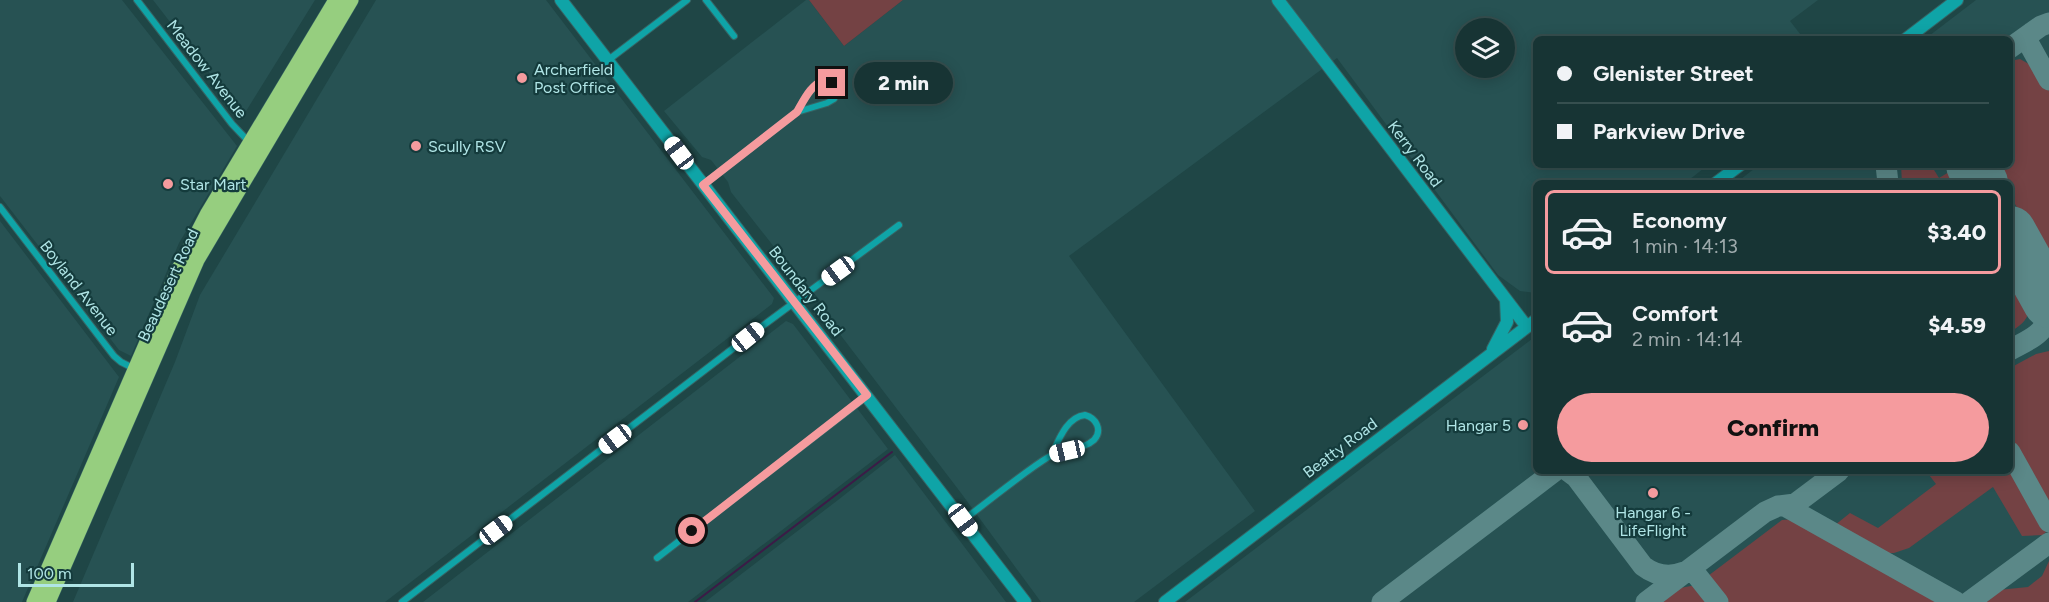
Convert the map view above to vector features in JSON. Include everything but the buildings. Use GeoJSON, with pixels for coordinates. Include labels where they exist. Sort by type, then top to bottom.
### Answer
{"type":"FeatureCollection","features":[{"type":"Feature","properties":{"kind":"highway","name":"Beaudesert Road"},"geometry":{"type":"LineString","coordinates":[[34,602],[141,371],[255,147],[336,0]]}},
{"type":"Feature","properties":{"kind":"highway","name":"Beaudesert Road"},"geometry":{"type":"LineString","coordinates":[[255,147],[351,0]]}},
{"type":"Feature","properties":{"kind":"highway","name":"Beaudesert Road"},"geometry":{"type":"LineString","coordinates":[[48,602],[141,371]]}},
{"type":"Feature","properties":{"kind":"main road","name":"Boundary Road"},"geometry":{"type":"LineString","coordinates":[[561,0],[1025,602]]}},
{"type":"Feature","properties":{"kind":"main road","name":"Kerry Road"},"geometry":{"type":"LineString","coordinates":[[1278,0],[1506,300],[1532,323]]}},
{"type":"Feature","properties":{"kind":"main road"},"geometry":{"type":"LineString","coordinates":[[1910,36],[1958,0]]}},
{"type":"Feature","properties":{"kind":"main road"},"geometry":{"type":"LineString","coordinates":[[1720,180],[1736,168]]}},
{"type":"Feature","properties":{"kind":"main road"},"geometry":{"type":"LineString","coordinates":[[1472,369],[1499,340],[1507,322],[1506,300]]}},
{"type":"Feature","properties":{"kind":"main road","name":"Beatty Road"},"geometry":{"type":"LineString","coordinates":[[1165,602],[1532,323]]}},
{"type":"Feature","properties":{"kind":"street","name":"Meadow Avenue"},"geometry":{"type":"LineString","coordinates":[[137,0],[232,124],[255,147]]}},
{"type":"Feature","properties":{"kind":"street"},"geometry":{"type":"LineString","coordinates":[[607,60],[687,0]]}},
{"type":"Feature","properties":{"kind":"street"},"geometry":{"type":"LineString","coordinates":[[706,0],[734,36]]}},
{"type":"Feature","properties":{"kind":"street"},"geometry":{"type":"LineString","coordinates":[[703,185],[797,112],[831,101],[837,92],[834,85],[825,80],[819,82],[797,112]]}},
{"type":"Feature","properties":{"kind":"street","name":"Boyland Avenue"},"geometry":{"type":"LineString","coordinates":[[0,207],[114,356],[121,362],[141,371]]}},
{"type":"Feature","properties":{"kind":"street"},"geometry":{"type":"LineString","coordinates":[[402,602],[899,225]]}},
{"type":"Feature","properties":{"kind":"street"},"geometry":{"type":"LineString","coordinates":[[657,558],[867,395]]}},
{"type":"Feature","properties":{"kind":"street"},"geometry":{"type":"LineString","coordinates":[[963,520],[1052,454],[1082,447],[1093,441],[1098,432],[1095,420],[1085,415],[1074,418],[1059,438],[1052,454]]}},
{"type":"Feature","properties":{"kind":"shaded area"},"geometry":{"type":"Polygon","coordinates":[[[0,0],[122,0],[237,146],[179,243],[131,356],[119,350],[0,196],[0,0]]]}},
{"type":"Feature","properties":{"kind":"shaded area"},"geometry":{"type":"Polygon","coordinates":[[[153,0],[315,0],[243,116],[153,0]]]}},
{"type":"Feature","properties":{"kind":"shaded area"},"geometry":{"type":"Polygon","coordinates":[[[376,0],[546,0],[774,298],[772,304],[385,602],[73,602],[175,362],[200,295],[376,0]]]}},
{"type":"Feature","properties":{"kind":"shaded area"},"geometry":{"type":"Polygon","coordinates":[[[806,0],[809,0],[844,46],[903,0],[1818,0],[1790,21],[1802,36],[1533,36],[1533,168],[1704,168],[1689,180],[1533,180],[1533,293],[1520,291],[1498,275],[1337,58],[1069,256],[1255,511],[1134,602],[1041,602],[823,312],[822,303],[802,278],[796,275],[731,192],[728,182],[711,160],[702,157],[664,111],[806,0]]]}},
{"type":"Feature","properties":{"kind":"shaded area"},"geometry":{"type":"Polygon","coordinates":[[[809,0],[903,0],[844,46],[809,0]]]}},
{"type":"Feature","properties":{"kind":"shaded area"},"geometry":{"type":"Polygon","coordinates":[[[1976,0],[2049,0],[2049,602],[1185,602],[1533,338],[1533,474],[2013,474],[2013,180],[1740,180],[1755,168],[2013,168],[2013,36],[1929,36],[1976,0]]]}},
{"type":"Feature","properties":{"kind":"shaded area"},"geometry":{"type":"Polygon","coordinates":[[[2020,59],[2034,67],[2049,91],[2049,265],[2013,200],[2013,180],[2001,180],[1995,168],[2013,168],[2013,60],[2020,59]]]}},
{"type":"Feature","properties":{"kind":"shaded area"},"geometry":{"type":"Polygon","coordinates":[[[1901,168],[1933,168],[1939,178],[1954,169],[1960,180],[1902,180],[1901,168]]]}},
{"type":"Feature","properties":{"kind":"shaded area"},"geometry":{"type":"Polygon","coordinates":[[[0,221],[119,377],[22,602],[0,602],[0,221]]]}},
{"type":"Feature","properties":{"kind":"shaded area"},"geometry":{"type":"Polygon","coordinates":[[[2013,275],[2026,296],[2029,311],[2020,325],[2013,330],[2013,275]]]}},
{"type":"Feature","properties":{"kind":"shaded area"},"geometry":{"type":"Polygon","coordinates":[[[786,321],[793,324],[888,449],[688,602],[423,602],[786,321]]]}},
{"type":"Feature","properties":{"kind":"shaded area"},"geometry":{"type":"Polygon","coordinates":[[[2049,351],[2049,507],[2013,443],[2013,366],[2036,354],[2049,351]]]}},
{"type":"Feature","properties":{"kind":"shaded area"},"geometry":{"type":"Polygon","coordinates":[[[895,455],[1006,602],[705,602],[838,500],[895,455]]]}},
{"type":"Feature","properties":{"kind":"shaded area"},"geometry":{"type":"Polygon","coordinates":[[[2013,471],[2047,531],[2043,535],[2022,536],[1993,487],[1909,548],[1894,553],[1884,553],[1835,525],[1850,513],[1878,528],[1936,484],[1928,474],[2013,474],[2013,471]]]}},
{"type":"Feature","properties":{"kind":"shaded area"},"geometry":{"type":"Polygon","coordinates":[[[1794,519],[1940,602],[1658,602],[1675,589],[1696,585],[1782,520],[1794,519]]]}},
{"type":"Feature","properties":{"kind":"shaded area"},"geometry":{"type":"Polygon","coordinates":[[[2049,561],[2049,602],[1982,602],[1998,590],[2028,587],[2042,576],[2049,561]]]}},
{"type":"Feature","properties":{"kind":"waterway"},"geometry":{"type":"LineString","coordinates":[[695,602],[892,452]]}},
{"type":"Feature","properties":{"kind":"taxiway"},"geometry":{"type":"LineString","coordinates":[[2013,46],[2049,23]]}},
{"type":"Feature","properties":{"kind":"taxiway"},"geometry":{"type":"LineString","coordinates":[[2031,33],[2028,37],[2029,44],[2049,80]]}},
{"type":"Feature","properties":{"kind":"taxiway"},"geometry":{"type":"LineString","coordinates":[[1886,168],[1888,180]]}},
{"type":"Feature","properties":{"kind":"taxiway"},"geometry":{"type":"LineString","coordinates":[[2013,237],[2049,308]]}},
{"type":"Feature","properties":{"kind":"taxiway"},"geometry":{"type":"LineString","coordinates":[[2013,348],[2039,333],[2047,323],[2049,316]]}},
{"type":"Feature","properties":{"kind":"taxiway"},"geometry":{"type":"LineString","coordinates":[[2013,457],[2049,522]]}},
{"type":"Feature","properties":{"kind":"taxiway"},"geometry":{"type":"LineString","coordinates":[[1382,602],[1551,474]]}},
{"type":"Feature","properties":{"kind":"taxiway"},"geometry":{"type":"LineString","coordinates":[[1572,474],[1643,566],[1663,575],[1684,572]]}},
{"type":"Feature","properties":{"kind":"taxiway"},"geometry":{"type":"LineString","coordinates":[[1646,602],[1765,512],[1778,506],[1795,504],[1835,474]]}},
{"type":"Feature","properties":{"kind":"taxiway"},"geometry":{"type":"LineString","coordinates":[[1785,506],[1956,602]]}},
{"type":"Feature","properties":{"kind":"taxiway"},"geometry":{"type":"LineString","coordinates":[[1969,602],[2049,543]]}},
{"type":"Feature","properties":{"kind":"taxiway"},"geometry":{"type":"LineString","coordinates":[[1691,568],[1718,602]]}},
{"type":"Feature","properties":{"kind":"runway"},"geometry":{"type":"LineString","coordinates":[[1974,168],[1980,180]]}},
{"type":"Feature","properties":{"kind":"runway"},"geometry":{"type":"LineString","coordinates":[[2013,237],[2049,302]]}},
{"type":"Feature","properties":{"kind":"place","name":"Archerfield Post Office"},"geometry":{"type":"Point","coordinates":[522,78]}},
{"type":"Feature","properties":{"kind":"place","name":"Scully RSV"},"geometry":{"type":"Point","coordinates":[416,146]}},
{"type":"Feature","properties":{"kind":"place","name":"Star Mart"},"geometry":{"type":"Point","coordinates":[168,184]}},
{"type":"Feature","properties":{"kind":"place","name":"Hangar 5"},"geometry":{"type":"Point","coordinates":[1523,425]}},
{"type":"Feature","properties":{"kind":"place","name":"Hangar 6 - LifeFlight"},"geometry":{"type":"Point","coordinates":[1653,493]}},
{"type":"Feature","properties":{"kind":"route"},"geometry":{"type":"LineString","coordinates":[[692,531],[867,395],[703,185],[797,112],[819,82],[825,80],[832,83]]}}]}
